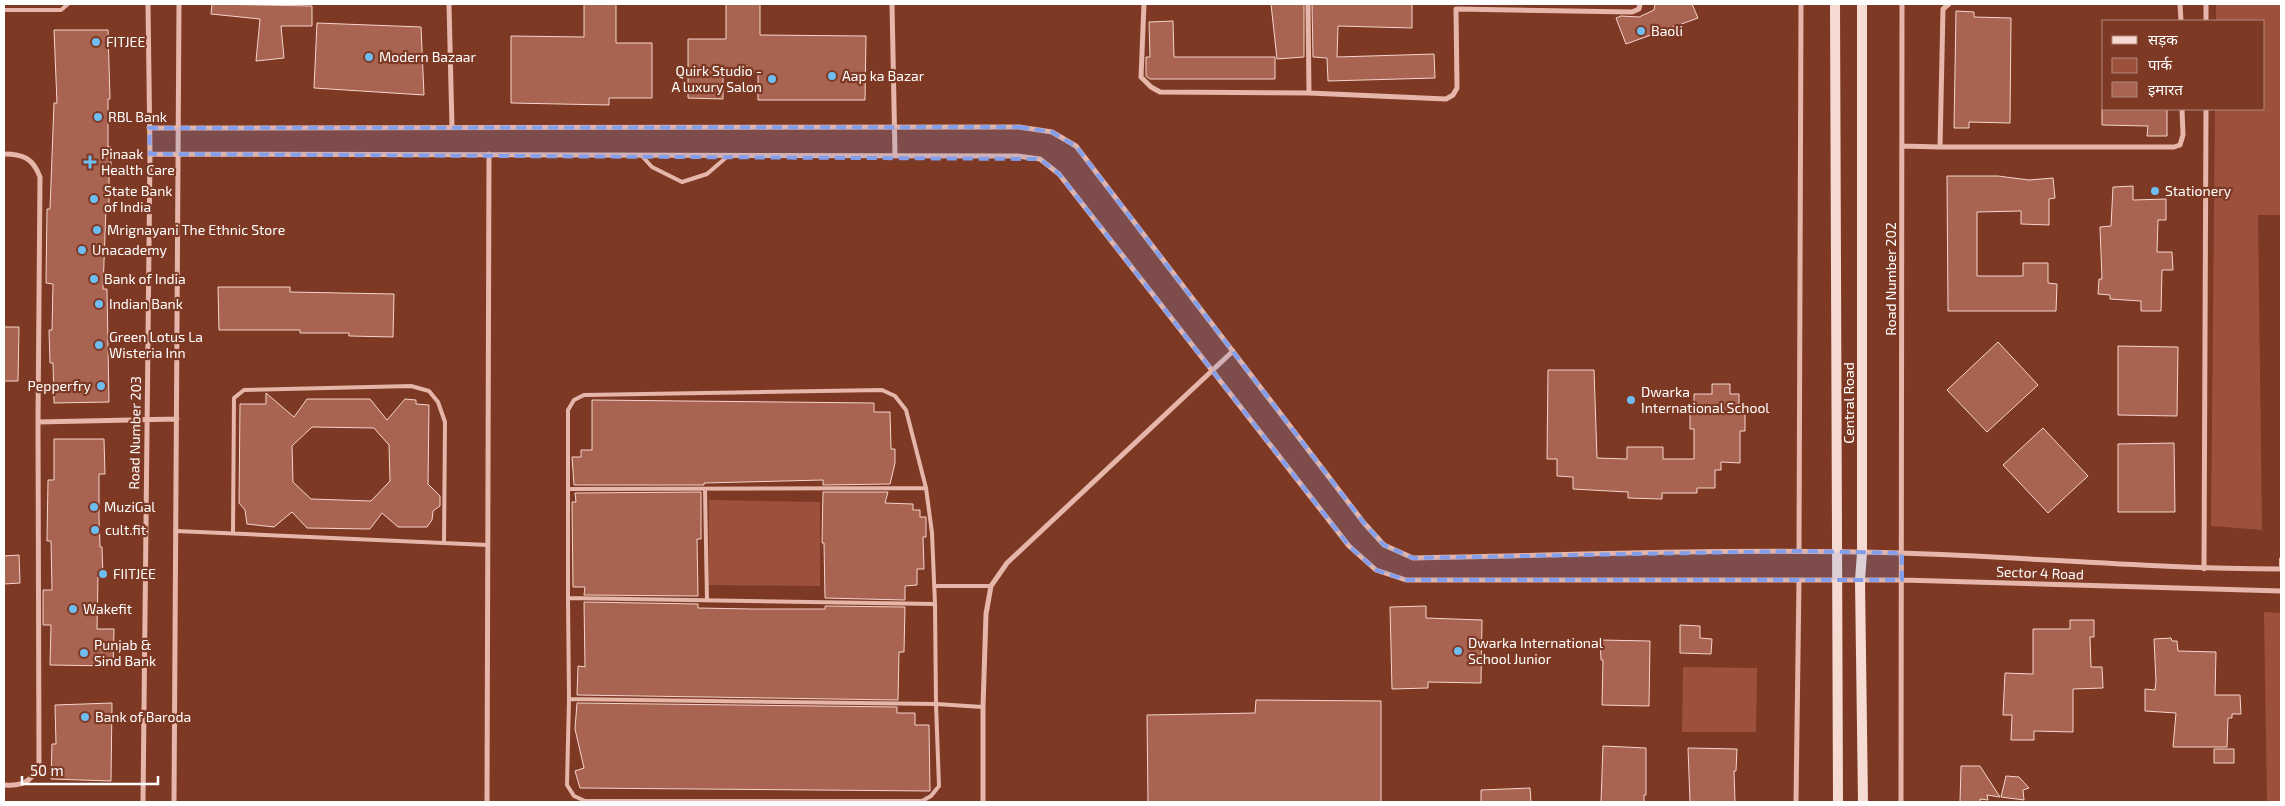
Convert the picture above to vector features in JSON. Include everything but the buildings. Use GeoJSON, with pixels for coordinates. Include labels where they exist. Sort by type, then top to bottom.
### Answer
{"type":"FeatureCollection","features":[{"type":"Feature","properties":{"kind":"main road","name":"Central Road"},"geometry":{"type":"LineString","coordinates":[[1835,4],[1838,802]]}},
{"type":"Feature","properties":{"kind":"main road","name":"Central Road"},"geometry":{"type":"LineString","coordinates":[[1862,4],[1862,552],[1860,580],[1863,802]]}},
{"type":"Feature","properties":{"kind":"street","name":"Road Number 203"},"geometry":{"type":"LineString","coordinates":[[143,802],[150,154],[148,4]]}},
{"type":"Feature","properties":{"kind":"street"},"geometry":{"type":"LineString","coordinates":[[174,802],[180,128],[179,4]]}},
{"type":"Feature","properties":{"kind":"street"},"geometry":{"type":"LineString","coordinates":[[449,4],[452,128]]}},
{"type":"Feature","properties":{"kind":"street"},"geometry":{"type":"LineString","coordinates":[[892,4],[895,155]]}},
{"type":"Feature","properties":{"kind":"street"},"geometry":{"type":"LineString","coordinates":[[1144,4],[1141,77],[1151,87],[1160,92],[1309,93],[1446,99],[1453,95],[1457,88],[1456,6],[1632,12],[1639,9],[1640,4]]}},
{"type":"Feature","properties":{"kind":"street"},"geometry":{"type":"LineString","coordinates":[[1308,4],[1309,93]]}},
{"type":"Feature","properties":{"kind":"street"},"geometry":{"type":"LineString","coordinates":[[1800,551],[1801,4]]}},
{"type":"Feature","properties":{"kind":"street","name":"Road Number 202"},"geometry":{"type":"LineString","coordinates":[[1901,802],[1902,4]]}},
{"type":"Feature","properties":{"kind":"street"},"geometry":{"type":"LineString","coordinates":[[1940,147],[1943,8],[1949,4]]}},
{"type":"Feature","properties":{"kind":"street"},"geometry":{"type":"LineString","coordinates":[[2180,4],[2181,20]]}},
{"type":"Feature","properties":{"kind":"street"},"geometry":{"type":"LineString","coordinates":[[2206,4],[2206,20]]}},
{"type":"Feature","properties":{"kind":"street"},"geometry":{"type":"LineString","coordinates":[[1902,146],[2174,147],[2180,145],[2183,136],[2182,110]]}},
{"type":"Feature","properties":{"kind":"street"},"geometry":{"type":"LineString","coordinates":[[2204,569],[2206,110]]}},
{"type":"Feature","properties":{"kind":"street","name":"Sector 4 Road"},"geometry":{"type":"LineString","coordinates":[[149,128],[1019,127],[1052,132],[1076,146],[1364,522],[1384,545],[1413,558],[1800,551],[1902,553],[2204,569],[2281,569]]}},
{"type":"Feature","properties":{"kind":"street"},"geometry":{"type":"LineString","coordinates":[[4,154],[25,156],[35,164],[40,177],[38,422],[40,766],[32,780],[20,786],[4,785]]}},
{"type":"Feature","properties":{"kind":"street","name":"Sector 4 Road"},"geometry":{"type":"LineString","coordinates":[[150,154],[895,155],[1017,156],[1040,159],[1059,174],[1350,546],[1376,570],[1406,580],[1902,580],[2281,591]]}},
{"type":"Feature","properties":{"kind":"street"},"geometry":{"type":"LineString","coordinates":[[487,802],[489,154]]}},
{"type":"Feature","properties":{"kind":"street"},"geometry":{"type":"LineString","coordinates":[[983,802],[983,707],[986,614],[991,586],[1007,563],[1233,351]]}},
{"type":"Feature","properties":{"kind":"street"},"geometry":{"type":"LineString","coordinates":[[38,422],[177,418]]}},
{"type":"Feature","properties":{"kind":"street"},"geometry":{"type":"LineString","coordinates":[[1796,802],[1799,581]]}},
{"type":"Feature","properties":{"kind":"lane"},"geometry":{"type":"LineString","coordinates":[[4,10],[60,10],[68,4]]}},
{"type":"Feature","properties":{"kind":"lane"},"geometry":{"type":"LineString","coordinates":[[640,155],[652,167],[682,182],[707,174],[729,155]]}},
{"type":"Feature","properties":{"kind":"lane"},"geometry":{"type":"LineString","coordinates":[[233,533],[234,398],[238,394],[244,390],[410,386],[429,391],[438,402],[445,422],[444,543]]}},
{"type":"Feature","properties":{"kind":"lane"},"geometry":{"type":"LineString","coordinates":[[882,390],[895,396],[906,410],[926,488],[932,533],[939,786],[931,796],[922,801],[585,801],[574,796],[567,785],[569,699],[568,410],[574,400],[584,395],[882,390]]}},
{"type":"Feature","properties":{"kind":"lane"},"geometry":{"type":"LineString","coordinates":[[569,489],[926,488]]}},
{"type":"Feature","properties":{"kind":"lane"},"geometry":{"type":"LineString","coordinates":[[705,489],[706,600]]}},
{"type":"Feature","properties":{"kind":"lane"},"geometry":{"type":"LineString","coordinates":[[176,531],[488,545]]}},
{"type":"Feature","properties":{"kind":"lane"},"geometry":{"type":"LineString","coordinates":[[2281,559],[2281,569]]}},
{"type":"Feature","properties":{"kind":"lane"},"geometry":{"type":"LineString","coordinates":[[934,586],[991,586]]}},
{"type":"Feature","properties":{"kind":"lane"},"geometry":{"type":"LineString","coordinates":[[568,598],[935,604]]}},
{"type":"Feature","properties":{"kind":"lane"},"geometry":{"type":"LineString","coordinates":[[569,699],[936,704],[983,707]]}},
{"type":"Feature","properties":{"kind":"highlighted area"},"geometry":{"type":"Polygon","coordinates":[[[1019,127],[1052,132],[1076,146],[1364,523],[1384,545],[1413,558],[1799,551],[1902,553],[1902,580],[1406,580],[1376,570],[1349,546],[1059,174],[1040,159],[150,154],[149,128],[1019,127]]]}},
{"type":"Feature","properties":{"kind":"green space"},"geometry":{"type":"Polygon","coordinates":[[[2216,4],[2281,4],[2281,215],[2258,215],[2262,530],[2211,526],[2215,110],[2265,110],[2265,20],[2216,20],[2216,4]]]}},
{"type":"Feature","properties":{"kind":"green space"},"geometry":{"type":"Polygon","coordinates":[[[709,500],[820,502],[820,586],[709,585],[709,500]]]}},
{"type":"Feature","properties":{"kind":"green space"},"geometry":{"type":"Polygon","coordinates":[[[2264,612],[2281,613],[2281,802],[2267,802],[2264,612]]]}},
{"type":"Feature","properties":{"kind":"green space"},"geometry":{"type":"Polygon","coordinates":[[[1683,667],[1757,668],[1756,732],[1682,732],[1683,667]]]}},
{"type":"Feature","properties":{"kind":"place","name":"Baoli"},"geometry":{"type":"Point","coordinates":[1641,31]}},
{"type":"Feature","properties":{"kind":"place","name":"FITJEE"},"geometry":{"type":"Point","coordinates":[96,42]}},
{"type":"Feature","properties":{"kind":"place","name":"Modern Bazaar"},"geometry":{"type":"Point","coordinates":[369,57]}},
{"type":"Feature","properties":{"kind":"place","name":"Aap ka Bazar"},"geometry":{"type":"Point","coordinates":[832,76]}},
{"type":"Feature","properties":{"kind":"place","name":"Quirk Studio - A luxury Salon"},"geometry":{"type":"Point","coordinates":[772,79]}},
{"type":"Feature","properties":{"kind":"place","name":"RBL Bank"},"geometry":{"type":"Point","coordinates":[98,117]}},
{"type":"Feature","properties":{"kind":"place","name":"Pinaak Health Care"},"geometry":{"type":"Point","coordinates":[90,162]}},
{"type":"Feature","properties":{"kind":"place","name":"Stationery"},"geometry":{"type":"Point","coordinates":[2155,191]}},
{"type":"Feature","properties":{"kind":"place","name":"State Bank of India"},"geometry":{"type":"Point","coordinates":[94,199]}},
{"type":"Feature","properties":{"kind":"place","name":"Mrignayani The Ethnic Store"},"geometry":{"type":"Point","coordinates":[97,230]}},
{"type":"Feature","properties":{"kind":"place","name":"Unacademy"},"geometry":{"type":"Point","coordinates":[82,250]}},
{"type":"Feature","properties":{"kind":"place","name":"Bank of India"},"geometry":{"type":"Point","coordinates":[94,279]}},
{"type":"Feature","properties":{"kind":"place","name":"Indian Bank"},"geometry":{"type":"Point","coordinates":[99,304]}},
{"type":"Feature","properties":{"kind":"place","name":"Green Lotus La Wisteria Inn"},"geometry":{"type":"Point","coordinates":[99,345]}},
{"type":"Feature","properties":{"kind":"place","name":"Pepperfry"},"geometry":{"type":"Point","coordinates":[101,386]}},
{"type":"Feature","properties":{"kind":"place","name":"Dwarka International School"},"geometry":{"type":"Point","coordinates":[1631,400]}},
{"type":"Feature","properties":{"kind":"place","name":"MuziGal"},"geometry":{"type":"Point","coordinates":[94,507]}},
{"type":"Feature","properties":{"kind":"place","name":"cult.fit"},"geometry":{"type":"Point","coordinates":[95,530]}},
{"type":"Feature","properties":{"kind":"place","name":"FIITJEE"},"geometry":{"type":"Point","coordinates":[103,574]}},
{"type":"Feature","properties":{"kind":"place","name":"Wakefit"},"geometry":{"type":"Point","coordinates":[73,609]}},
{"type":"Feature","properties":{"kind":"place","name":"Dwarka International School Junior"},"geometry":{"type":"Point","coordinates":[1458,651]}},
{"type":"Feature","properties":{"kind":"place","name":"Punjab & Sind Bank"},"geometry":{"type":"Point","coordinates":[84,653]}},
{"type":"Feature","properties":{"kind":"place","name":"Bank of Baroda"},"geometry":{"type":"Point","coordinates":[85,717]}}]}
